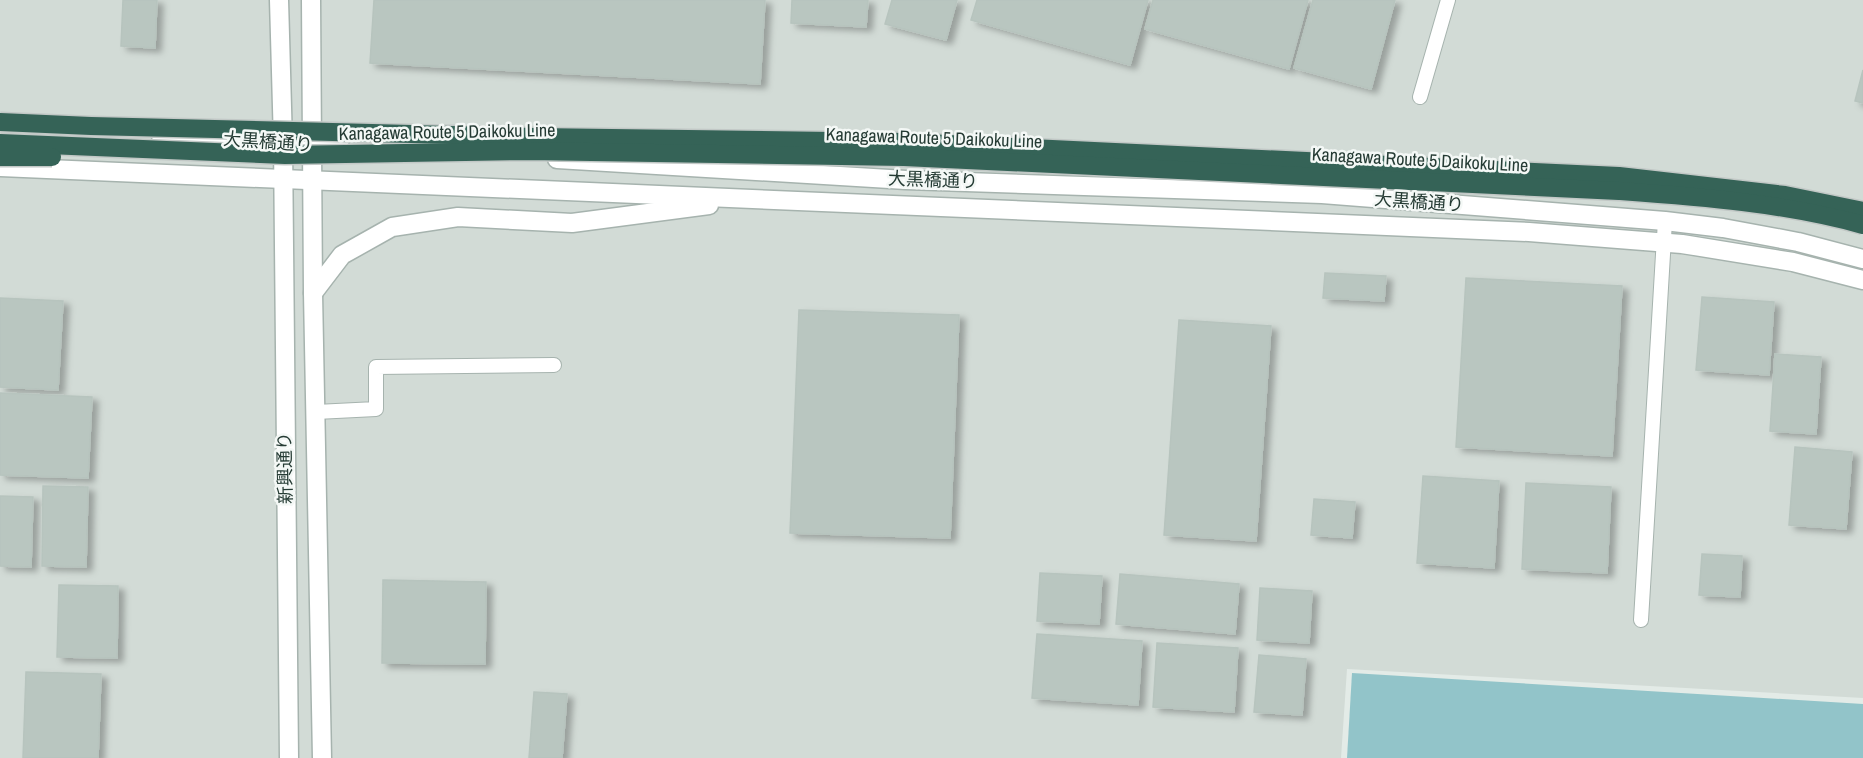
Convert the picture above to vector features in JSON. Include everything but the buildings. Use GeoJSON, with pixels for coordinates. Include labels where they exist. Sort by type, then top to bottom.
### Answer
{"type":"FeatureCollection","features":[{"type":"Feature","properties":{"kind":"highway","name":"Kanagawa Route 5 Daikoku Line"},"geometry":{"type":"LineString","coordinates":[[0,124],[535,137],[905,142],[1584,175],[1764,192],[1863,211]]}},
{"type":"Feature","properties":{"kind":"highway","name":"Kanagawa Route 5 Daikoku Line"},"geometry":{"type":"LineString","coordinates":[[0,143],[904,157],[1619,191],[1700,197],[1782,207],[1863,225]]}},
{"type":"Feature","properties":{"kind":"highway"},"geometry":{"type":"LineString","coordinates":[[0,157],[284,149]]}},
{"type":"Feature","properties":{"kind":"street","name":"新興通り"},"geometry":{"type":"LineString","coordinates":[[279,0],[284,149],[282,179],[289,758]]}},
{"type":"Feature","properties":{"kind":"street","name":"新興通り"},"geometry":{"type":"LineString","coordinates":[[311,0],[311,180],[322,758]]}},
{"type":"Feature","properties":{"kind":"street","name":"大黒橋通り"},"geometry":{"type":"LineString","coordinates":[[0,124],[284,149],[312,145],[906,180],[1322,194],[1665,220],[1723,228],[1863,259]]}},
{"type":"Feature","properties":{"kind":"street","name":"大黒橋通り"},"geometry":{"type":"LineString","coordinates":[[0,167],[1529,232],[1665,242],[1793,262],[1863,280]]}},
{"type":"Feature","properties":{"kind":"street"},"geometry":{"type":"LineString","coordinates":[[313,293],[342,255],[392,227],[458,217],[572,223],[759,199]]}},
{"type":"Feature","properties":{"kind":"lane"},"geometry":{"type":"LineString","coordinates":[[1420,98],[1448,0]]}},
{"type":"Feature","properties":{"kind":"lane"},"geometry":{"type":"LineString","coordinates":[[1641,620],[1665,220]]}},
{"type":"Feature","properties":{"kind":"lane"},"geometry":{"type":"LineString","coordinates":[[316,412],[376,410],[376,367],[554,365]]}},
{"type":"Feature","properties":{"kind":"shaded area"},"geometry":{"type":"Polygon","coordinates":[[[0,0],[1863,0],[1863,698],[1347,669],[1341,758],[0,758],[0,0]]]}},
{"type":"Feature","properties":{"kind":"water"},"geometry":{"type":"Polygon","coordinates":[[[1352,673],[1863,704],[1863,758],[1347,758],[1352,673]]]}}]}
